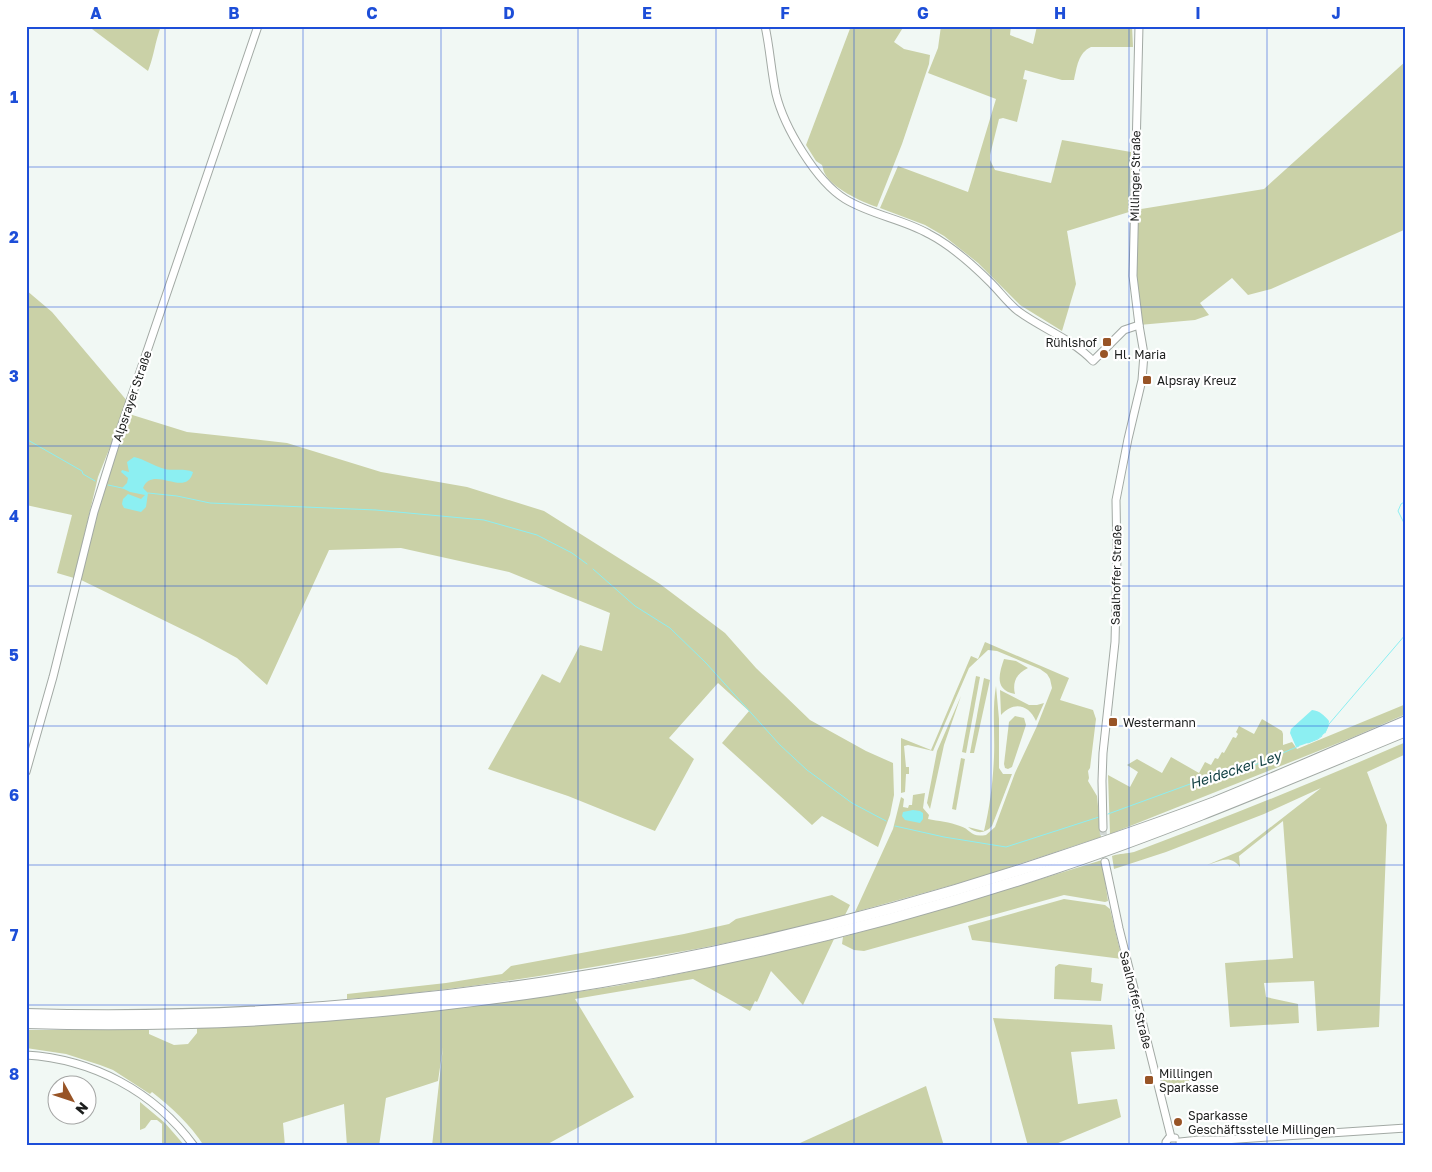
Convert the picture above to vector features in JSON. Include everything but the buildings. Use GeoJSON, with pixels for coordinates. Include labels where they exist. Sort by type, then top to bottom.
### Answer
{"type":"FeatureCollection","features":[{"type":"Feature","properties":{"kind":"highway"},"geometry":{"type":"LineString","coordinates":[[26,1014],[80,1016],[189,1014],[355,1004],[487,990],[627,968],[735,947],[895,908],[1052,860],[1213,802],[1406,721]]}},
{"type":"Feature","properties":{"kind":"highway"},"geometry":{"type":"LineString","coordinates":[[26,1024],[82,1025],[237,1022],[381,1011],[478,1001],[548,991],[633,977],[715,960],[893,918],[1054,869],[1213,811],[1406,731]]}},
{"type":"Feature","properties":{"kind":"street","name":"Alpsrayer Straße"},"geometry":{"type":"LineString","coordinates":[[26,772],[53,677],[94,512],[116,442],[258,26]]}},
{"type":"Feature","properties":{"kind":"street"},"geometry":{"type":"LineString","coordinates":[[765,26],[776,93],[783,115],[803,152],[829,186],[846,200],[910,225],[941,241],[972,265],[1016,309],[1075,344],[1093,360],[1124,330],[1139,325]]}},
{"type":"Feature","properties":{"kind":"street","name":"Millinger Straße"},"geometry":{"type":"LineString","coordinates":[[1139,26],[1133,276],[1139,325]]}},
{"type":"Feature","properties":{"kind":"street","name":"Saalhoffer Straße"},"geometry":{"type":"LineString","coordinates":[[1103,828],[1103,762],[1115,633],[1116,500],[1142,380],[1144,354],[1139,325]]}},
{"type":"Feature","properties":{"kind":"street","name":"Saalhoffer Straße"},"geometry":{"type":"LineString","coordinates":[[1105,862],[1121,937],[1171,1137]]}},
{"type":"Feature","properties":{"kind":"street"},"geometry":{"type":"LineString","coordinates":[[26,1055],[78,1063],[106,1073],[134,1090],[165,1114],[194,1146]]}},
{"type":"Feature","properties":{"kind":"street"},"geometry":{"type":"LineString","coordinates":[[1166,1146],[1167,1140],[1171,1137],[1177,1139],[1180,1144],[1199,1140],[1406,1128]]}},
{"type":"Feature","properties":{"kind":"green space"},"geometry":{"type":"Polygon","coordinates":[[[88,26],[161,26],[148,71],[88,26]]]}},
{"type":"Feature","properties":{"kind":"green space"},"geometry":{"type":"Polygon","coordinates":[[[851,26],[904,26],[894,42],[904,49],[930,55],[929,64],[902,144],[877,207],[855,198],[833,184],[824,172],[822,165],[816,161],[806,145],[851,26]]]}},
{"type":"Feature","properties":{"kind":"green space"},"geometry":{"type":"Polygon","coordinates":[[[941,26],[1011,26],[1010,35],[1033,44],[1037,26],[1132,26],[1133,47],[1091,47],[1083,53],[1077,65],[1074,80],[1062,80],[1025,70],[1023,79],[1027,80],[1017,122],[1003,118],[999,119],[990,155],[990,160],[995,170],[1051,183],[1062,140],[1131,152],[1129,212],[1067,231],[1076,284],[1062,331],[1020,305],[978,263],[944,236],[925,225],[880,208],[898,166],[968,192],[996,99],[928,73],[938,48],[941,26]]]}},
{"type":"Feature","properties":{"kind":"green space"},"geometry":{"type":"Polygon","coordinates":[[[1406,61],[1406,229],[1271,289],[1248,295],[1232,278],[1200,303],[1209,315],[1195,320],[1139,325],[1133,276],[1135,210],[1264,189],[1406,61]]]}},
{"type":"Feature","properties":{"kind":"green space"},"geometry":{"type":"Polygon","coordinates":[[[26,290],[52,312],[128,402],[98,477],[74,578],[57,573],[72,515],[26,505],[26,290]]]}},
{"type":"Feature","properties":{"kind":"green space"},"geometry":{"type":"Polygon","coordinates":[[[126,413],[187,432],[287,443],[381,472],[467,487],[544,511],[660,584],[725,633],[756,668],[810,720],[866,751],[893,763],[894,795],[890,815],[878,847],[822,816],[812,825],[722,743],[749,711],[718,683],[669,738],[694,759],[655,831],[568,796],[488,769],[542,674],[560,683],[580,645],[602,651],[610,613],[509,572],[401,548],[329,550],[267,685],[237,658],[77,578],[126,413]]]}},
{"type":"Feature","properties":{"kind":"green space"},"geometry":{"type":"Polygon","coordinates":[[[985,642],[1069,678],[1060,700],[1093,710],[1096,719],[1088,781],[1097,796],[1101,837],[974,879],[855,912],[893,829],[901,797],[904,799],[903,807],[908,808],[909,805],[912,805],[913,795],[925,793],[923,808],[929,815],[928,819],[964,827],[977,835],[986,835],[995,827],[1015,773],[1052,688],[1047,674],[1040,669],[997,651],[988,650],[969,668],[933,751],[908,745],[904,746],[906,767],[909,767],[909,774],[906,774],[905,792],[901,793],[901,738],[931,750],[971,656],[978,659],[985,642]]]}},
{"type":"Feature","properties":{"kind":"green space"},"geometry":{"type":"Polygon","coordinates":[[[1004,659],[1016,661],[1028,668],[1016,678],[1015,694],[1008,692],[1001,685],[1000,676],[1004,659]]]}},
{"type":"Feature","properties":{"kind":"green space"},"geometry":{"type":"Polygon","coordinates":[[[976,676],[980,677],[966,753],[962,752],[976,676]]]}},
{"type":"Feature","properties":{"kind":"green space"},"geometry":{"type":"Polygon","coordinates":[[[984,678],[990,680],[974,753],[970,753],[984,678]]]}},
{"type":"Feature","properties":{"kind":"green space"},"geometry":{"type":"Polygon","coordinates":[[[996,686],[999,719],[999,768],[1003,774],[1012,774],[992,826],[986,831],[977,832],[968,827],[984,831],[988,813],[994,766],[994,704],[996,686]]]}},
{"type":"Feature","properties":{"kind":"green space"},"geometry":{"type":"Polygon","coordinates":[[[1000,690],[1029,705],[1044,703],[1036,721],[1029,711],[1020,706],[1011,708],[1001,715],[1000,690]]]}},
{"type":"Feature","properties":{"kind":"green space"},"geometry":{"type":"Polygon","coordinates":[[[961,696],[944,745],[930,809],[927,803],[937,751],[961,696]]]}},
{"type":"Feature","properties":{"kind":"green space"},"geometry":{"type":"Polygon","coordinates":[[[1406,704],[1406,714],[1351,738],[1110,834],[1108,775],[1130,787],[1138,772],[1127,765],[1137,759],[1162,773],[1171,757],[1199,773],[1205,762],[1211,765],[1215,758],[1218,759],[1222,752],[1224,753],[1233,737],[1236,738],[1239,726],[1254,734],[1262,719],[1282,731],[1283,745],[1292,742],[1297,749],[1406,704]]]}},
{"type":"Feature","properties":{"kind":"green space"},"geometry":{"type":"Polygon","coordinates":[[[1015,716],[1024,718],[1026,725],[1012,767],[1008,769],[1005,768],[1004,764],[1009,722],[1015,716]]]}},
{"type":"Feature","properties":{"kind":"green space"},"geometry":{"type":"Polygon","coordinates":[[[1406,742],[1406,754],[1367,772],[1387,825],[1379,1027],[1317,1031],[1314,981],[1264,983],[1266,997],[1298,1004],[1299,1023],[1230,1027],[1225,963],[1293,958],[1283,821],[1239,856],[1240,867],[1229,860],[1221,860],[1207,865],[1240,851],[1321,788],[1264,814],[1166,852],[1114,869],[1112,856],[1134,852],[1203,826],[1406,742]]]}},
{"type":"Feature","properties":{"kind":"green space"},"geometry":{"type":"Polygon","coordinates":[[[961,758],[965,759],[956,810],[952,809],[961,758]]]}},
{"type":"Feature","properties":{"kind":"green space"},"geometry":{"type":"Polygon","coordinates":[[[1102,860],[1108,901],[1105,902],[1064,895],[864,951],[854,950],[842,944],[843,937],[973,900],[1102,860]]]}},
{"type":"Feature","properties":{"kind":"green space"},"geometry":{"type":"Polygon","coordinates":[[[832,895],[850,905],[845,915],[766,935],[686,951],[526,978],[455,988],[347,999],[347,994],[446,983],[502,974],[511,966],[684,934],[729,924],[736,919],[832,895]]]}},
{"type":"Feature","properties":{"kind":"green space"},"geometry":{"type":"Polygon","coordinates":[[[1064,899],[1105,905],[1110,909],[1122,959],[972,940],[968,926],[1064,899]]]}},
{"type":"Feature","properties":{"kind":"green space"},"geometry":{"type":"Polygon","coordinates":[[[834,939],[803,1005],[771,971],[757,1002],[755,1001],[750,1011],[693,979],[575,999],[634,1097],[544,1146],[432,1146],[443,1047],[438,1081],[386,1098],[379,1146],[347,1146],[344,1104],[283,1123],[285,1146],[204,1146],[187,1123],[174,1110],[152,1092],[150,1094],[113,1070],[66,1054],[26,1048],[26,1030],[149,1030],[149,1034],[174,1045],[188,1044],[197,1033],[197,1028],[355,1018],[512,1001],[643,981],[834,939]]]}},
{"type":"Feature","properties":{"kind":"green space"},"geometry":{"type":"Polygon","coordinates":[[[1059,964],[1092,968],[1091,982],[1103,984],[1101,1001],[1054,999],[1055,967],[1059,964]]]}},
{"type":"Feature","properties":{"kind":"green space"},"geometry":{"type":"Polygon","coordinates":[[[993,1018],[1112,1025],[1115,1049],[1071,1052],[1078,1104],[1117,1099],[1121,1117],[1051,1146],[1028,1146],[993,1018]]]}},
{"type":"Feature","properties":{"kind":"green space"},"geometry":{"type":"Polygon","coordinates":[[[1189,1078],[1190,1092],[1176,1091],[1174,1084],[1164,1087],[1162,1080],[1189,1078]]]}},
{"type":"Feature","properties":{"kind":"green space"},"geometry":{"type":"Polygon","coordinates":[[[926,1086],[944,1146],[800,1146],[800,1143],[926,1086]]]}},
{"type":"Feature","properties":{"kind":"green space"},"geometry":{"type":"Polygon","coordinates":[[[140,1102],[165,1123],[185,1146],[162,1146],[162,1124],[157,1120],[151,1120],[145,1128],[140,1130],[140,1102]]]}},
{"type":"Feature","properties":{"kind":"water"},"geometry":{"type":"Polygon","coordinates":[[[134,457],[165,469],[193,472],[184,483],[154,479],[148,482],[143,488],[148,493],[146,507],[141,512],[124,508],[122,504],[123,499],[128,494],[141,499],[145,495],[122,488],[127,483],[128,478],[121,472],[122,470],[129,472],[127,462],[134,457]]]}},
{"type":"Feature","properties":{"kind":"water"},"geometry":{"type":"Polygon","coordinates":[[[1312,710],[1320,712],[1329,721],[1328,727],[1322,736],[1296,747],[1290,733],[1291,729],[1312,710]]]}},
{"type":"Feature","properties":{"kind":"water"},"geometry":{"type":"Polygon","coordinates":[[[913,810],[923,813],[923,819],[920,823],[905,820],[902,816],[903,812],[913,810]]]}},
{"type":"Feature","properties":{"kind":"waterway"},"geometry":{"type":"LineString","coordinates":[[26,439],[82,471],[83,474],[95,481]]}},
{"type":"Feature","properties":{"kind":"waterway"},"geometry":{"type":"LineString","coordinates":[[108,485],[127,489]]}},
{"type":"Feature","properties":{"kind":"waterway"},"geometry":{"type":"LineString","coordinates":[[148,493],[177,496],[210,503],[376,510],[484,520],[537,535],[572,553],[587,564]]}},
{"type":"Feature","properties":{"kind":"waterway"},"geometry":{"type":"LineString","coordinates":[[1406,501],[1401,504],[1398,511],[1406,527]]}},
{"type":"Feature","properties":{"kind":"waterway"},"geometry":{"type":"LineString","coordinates":[[593,569],[635,606],[670,628],[706,663],[780,745],[807,770],[852,803],[886,821]]}},
{"type":"Feature","properties":{"kind":"waterway","name":"Heidecker Ley"},"geometry":{"type":"LineString","coordinates":[[1325,733],[1329,724],[1406,634]]}},
{"type":"Feature","properties":{"kind":"waterway","name":"Heidecker Ley"},"geometry":{"type":"LineString","coordinates":[[1308,743],[1322,736]]}},
{"type":"Feature","properties":{"kind":"waterway","name":"Heidecker Ley"},"geometry":{"type":"LineString","coordinates":[[1108,814],[1223,772],[1253,766],[1299,746]]}},
{"type":"Feature","properties":{"kind":"waterway"},"geometry":{"type":"LineString","coordinates":[[895,826],[944,837],[1006,847],[1099,817]]}},
{"type":"Feature","properties":{"kind":"tunnel"},"geometry":{"type":"LineString","coordinates":[[1103,828],[1105,862]]}},
{"type":"Feature","properties":{"kind":"place","name":"Rühlshof"},"geometry":{"type":"Point","coordinates":[1107,342]}},
{"type":"Feature","properties":{"kind":"place","name":"Hl. Maria"},"geometry":{"type":"Point","coordinates":[1104,354]}},
{"type":"Feature","properties":{"kind":"place","name":"Alpsray Kreuz"},"geometry":{"type":"Point","coordinates":[1147,380]}},
{"type":"Feature","properties":{"kind":"place","name":"Westermann"},"geometry":{"type":"Point","coordinates":[1113,722]}},
{"type":"Feature","properties":{"kind":"place","name":"Millingen Sparkasse"},"geometry":{"type":"Point","coordinates":[1149,1080]}},
{"type":"Feature","properties":{"kind":"place","name":"Sparkasse Geschäftsstelle Millingen"},"geometry":{"type":"Point","coordinates":[1178,1122]}}]}
